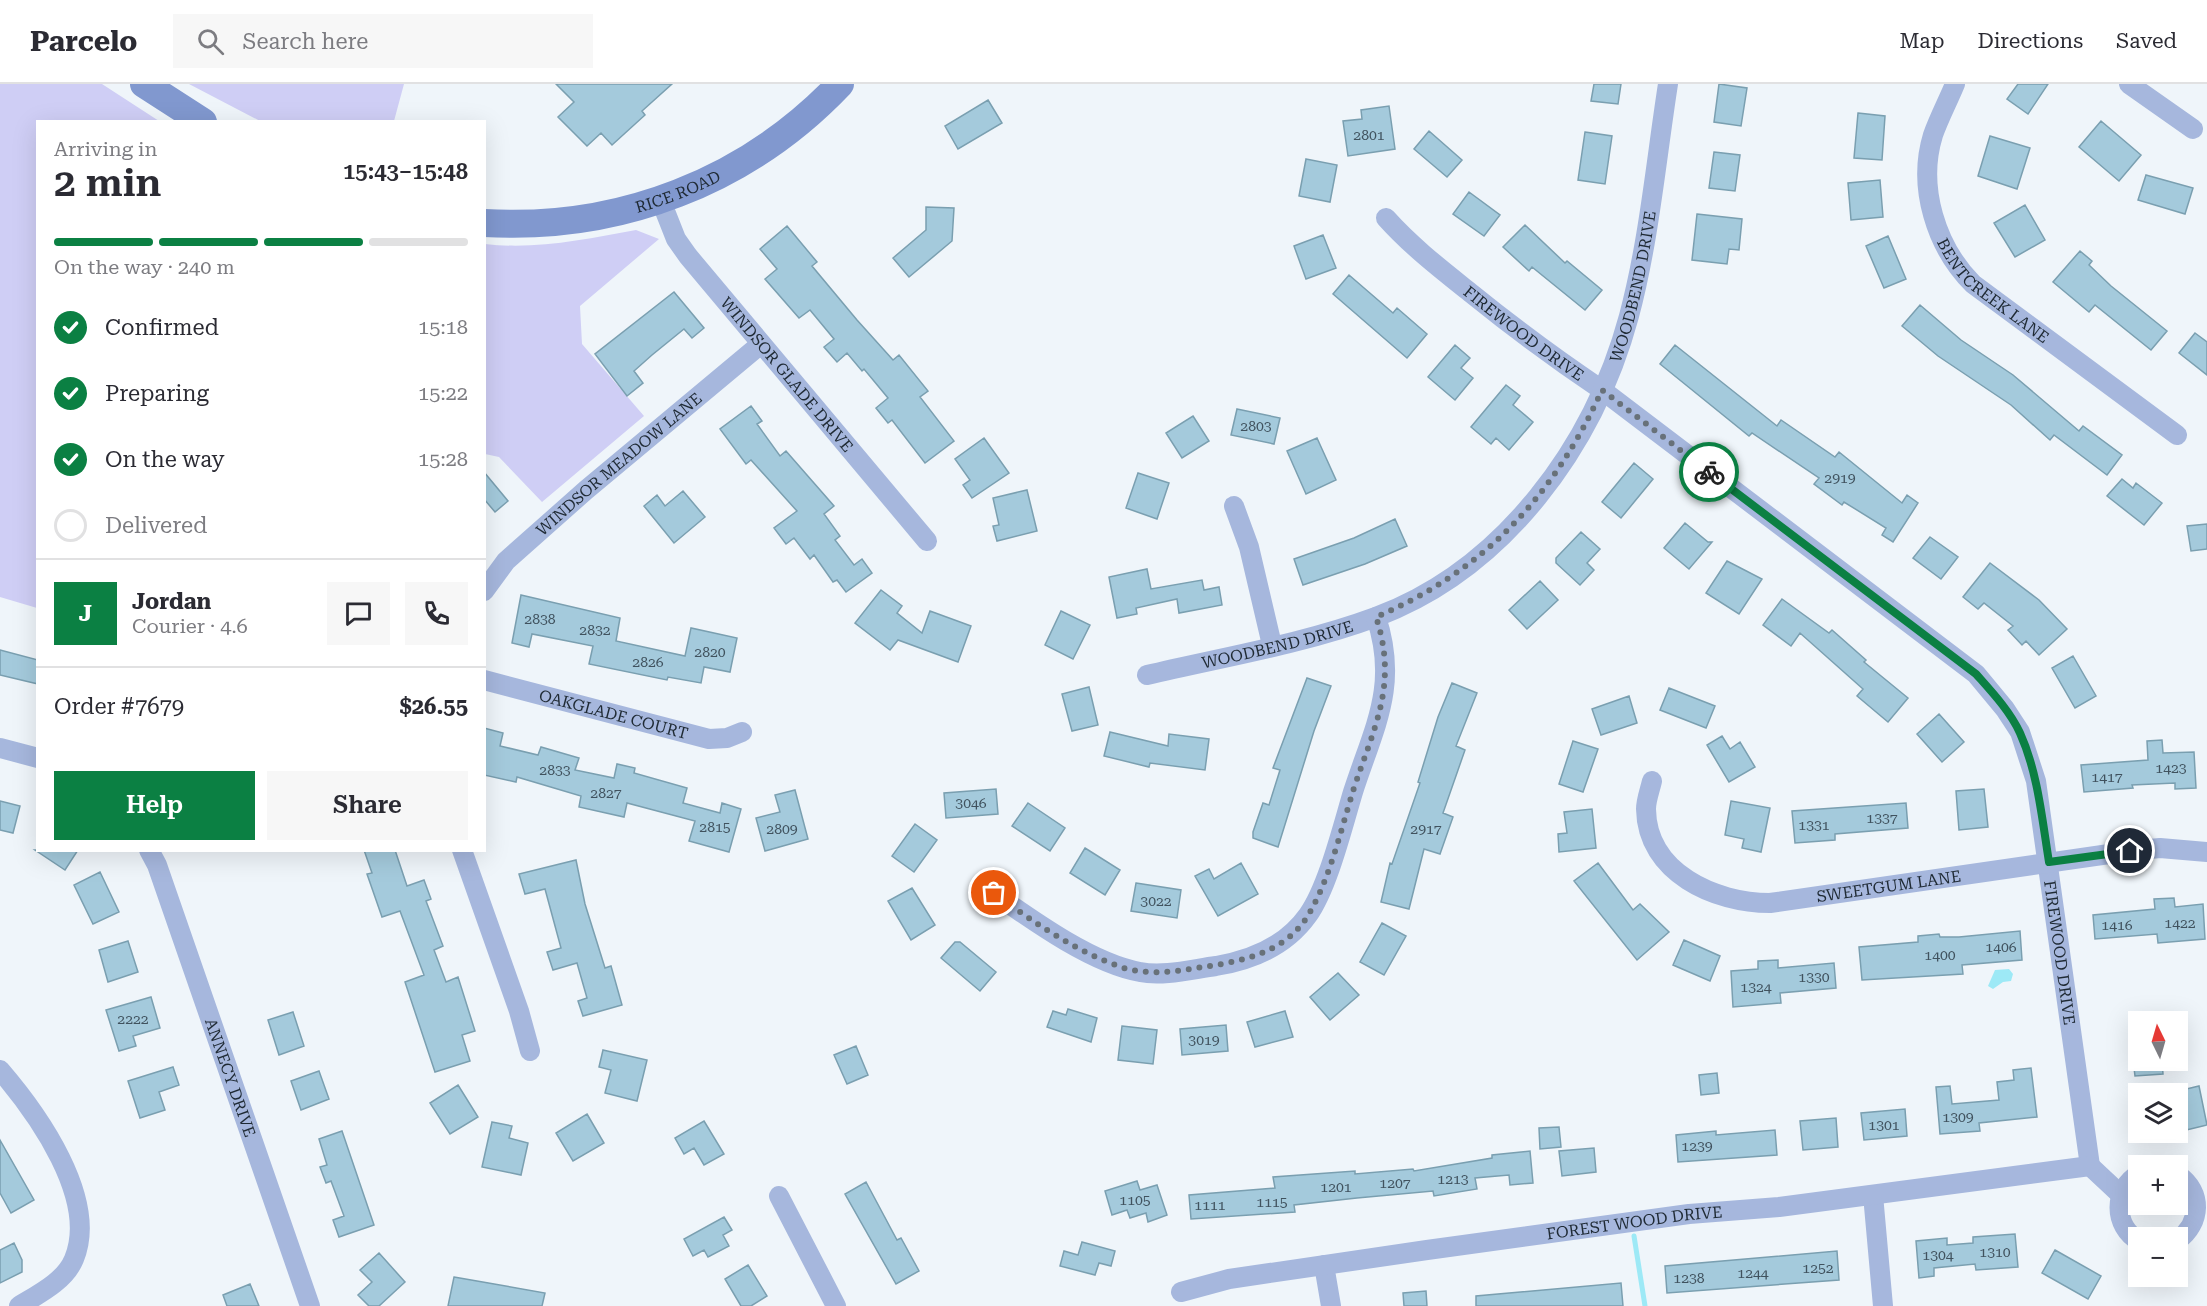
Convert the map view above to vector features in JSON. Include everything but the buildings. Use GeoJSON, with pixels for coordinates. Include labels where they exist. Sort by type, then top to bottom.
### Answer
{"type":"FeatureCollection","features":[{"type":"Feature","properties":{"kind":"street"},"geometry":{"type":"LineString","coordinates":[[144,84],[200,120]]}},
{"type":"Feature","properties":{"kind":"street","name":"RICE ROAD"},"geometry":{"type":"LineString","coordinates":[[486,223],[566,222],[617,214],[662,201],[714,178],[762,150],[790,129],[840,84]]}},
{"type":"Feature","properties":{"kind":"street","name":"WOODBEND DRIVE"},"geometry":{"type":"LineString","coordinates":[[1147,675],[1338,630],[1376,617],[1399,607],[1439,584],[1480,557],[1503,535],[1553,477],[1586,426],[1602,390],[1629,316],[1668,84]]}},
{"type":"Feature","properties":{"kind":"street","name":"BENTCREEK LANE"},"geometry":{"type":"LineString","coordinates":[[1955,84],[1933,135],[1928,166],[1930,201],[1940,238],[1949,257],[1973,285],[2177,435]]}},
{"type":"Feature","properties":{"kind":"street"},"geometry":{"type":"LineString","coordinates":[[2129,84],[2193,129]]}},
{"type":"Feature","properties":{"kind":"street","name":"WINDSOR GLADE DRIVE"},"geometry":{"type":"LineString","coordinates":[[662,201],[676,239],[760,344],[927,541]]}},
{"type":"Feature","properties":{"kind":"street","name":"FIREWOOD DRIVE"},"geometry":{"type":"LineString","coordinates":[[1386,218],[1410,244],[1478,298],[1976,674],[2005,709],[2020,732],[2036,781],[2090,1166]]}},
{"type":"Feature","properties":{"kind":"street","name":"WINDSOR MEADOW LANE"},"geometry":{"type":"LineString","coordinates":[[486,588],[506,561],[760,344]]}},
{"type":"Feature","properties":{"kind":"street"},"geometry":{"type":"LineString","coordinates":[[1234,506],[1249,547],[1272,645]]}},
{"type":"Feature","properties":{"kind":"street"},"geometry":{"type":"LineString","coordinates":[[982,885],[1041,925],[1094,955],[1142,973],[1236,963],[1274,948],[1293,933],[1310,914],[1329,868],[1386,691],[1385,643],[1376,617]]}},
{"type":"Feature","properties":{"kind":"street","name":"OAKGLADE COURT"},"geometry":{"type":"LineString","coordinates":[[486,682],[709,739],[727,738],[742,732]]}},
{"type":"Feature","properties":{"kind":"street"},"geometry":{"type":"LineString","coordinates":[[0,748],[36,757]]}},
{"type":"Feature","properties":{"kind":"street","name":"SWEETGUM LANE"},"geometry":{"type":"LineString","coordinates":[[1652,782],[1646,807],[1648,824],[1652,839],[1663,858],[1684,878],[1710,894],[1748,903],[1770,903],[2160,848],[2207,852]]}},
{"type":"Feature","properties":{"kind":"street","name":"ANNECY DRIVE"},"geometry":{"type":"LineString","coordinates":[[150,852],[157,865],[310,1306]]}},
{"type":"Feature","properties":{"kind":"street"},"geometry":{"type":"LineString","coordinates":[[463,852],[519,1011],[530,1051]]}},
{"type":"Feature","properties":{"kind":"street"},"geometry":{"type":"LineString","coordinates":[[0,1070],[35,1118],[70,1179],[80,1221],[79,1242],[74,1259],[66,1272],[49,1287],[20,1306]]}},
{"type":"Feature","properties":{"kind":"street"},"geometry":{"type":"LineString","coordinates":[[2090,1166],[2121,1195]]}},
{"type":"Feature","properties":{"kind":"street","name":"FOREST WOOD DRIVE"},"geometry":{"type":"LineString","coordinates":[[1181,1292],[1229,1279],[1689,1214],[1779,1207],[2090,1166]]}},
{"type":"Feature","properties":{"kind":"street"},"geometry":{"type":"LineString","coordinates":[[2128,1183],[2121,1195],[2121,1219],[2128,1231]]}},
{"type":"Feature","properties":{"kind":"street"},"geometry":{"type":"LineString","coordinates":[[2188,1183],[2191,1186],[2197,1209],[2192,1226],[2188,1230]]}},
{"type":"Feature","properties":{"kind":"street"},"geometry":{"type":"LineString","coordinates":[[1873,1195],[1883,1306]]}},
{"type":"Feature","properties":{"kind":"street"},"geometry":{"type":"LineString","coordinates":[[779,1196],[836,1306]]}},
{"type":"Feature","properties":{"kind":"street"},"geometry":{"type":"LineString","coordinates":[[1324,1265],[1330,1306]]}},
{"type":"Feature","properties":{"kind":"shaded area"},"geometry":{"type":"Polygon","coordinates":[[[0,84],[102,84],[157,120],[36,120],[36,608],[0,597],[0,84]]]}},
{"type":"Feature","properties":{"kind":"shaded area"},"geometry":{"type":"Polygon","coordinates":[[[189,84],[404,84],[394,120],[258,120],[189,84]]]}},
{"type":"Feature","properties":{"kind":"shaded area"},"geometry":{"type":"Polygon","coordinates":[[[636,230],[659,239],[580,306],[582,344],[644,416],[542,502],[499,457],[486,454],[486,244],[523,246],[580,240],[636,230]]]}},
{"type":"Feature","properties":{"kind":"shaded area"},"geometry":{"type":"Polygon","coordinates":[[[2009,969],[2013,974],[2011,981],[2003,982],[1993,989],[1988,986],[1995,970],[2009,969]]]}},
{"type":"Feature","properties":{"kind":"waterway"},"geometry":{"type":"LineString","coordinates":[[1634,1236],[1645,1306]]}},
{"type":"Feature","properties":{"kind":"way so far"},"geometry":{"type":"LineString","coordinates":[[994,893],[1041,925],[1104,961],[1142,973],[1178,971],[1236,963],[1274,948],[1293,933],[1310,914],[1329,868],[1386,691],[1385,643],[1376,617],[1399,607],[1439,584],[1480,557],[1503,535],[1553,477],[1586,426],[1602,390],[1709,472]]}},
{"type":"Feature","properties":{"kind":"route"},"geometry":{"type":"LineString","coordinates":[[1709,472],[1976,674],[1991,691],[2020,732],[2036,781],[2049,862],[2130,851]]}}]}
